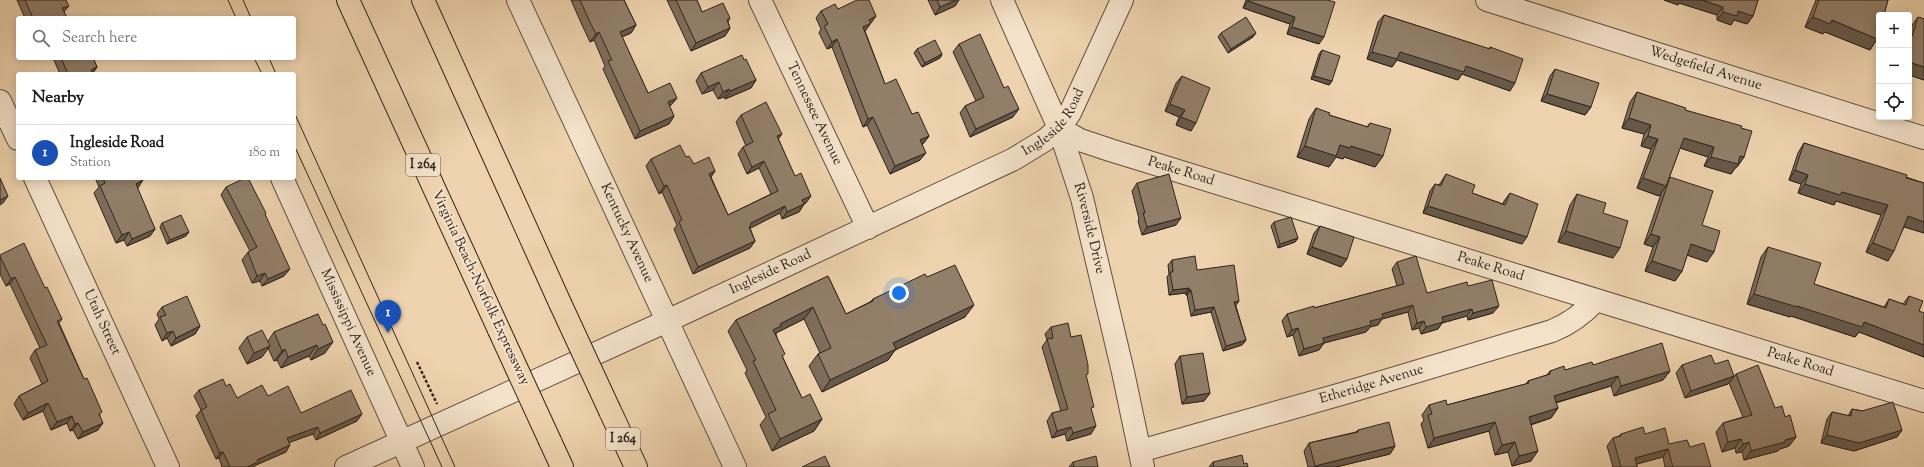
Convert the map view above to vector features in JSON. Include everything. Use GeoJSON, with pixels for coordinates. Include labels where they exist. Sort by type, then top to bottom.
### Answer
{"type":"FeatureCollection","features":[{"type":"Feature","properties":{"kind":"highway","name":"Virginia Beach-Norfolk Expressway"},"geometry":{"type":"LineString","coordinates":[[348,0],[562,467]]}},
{"type":"Feature","properties":{"kind":"highway","name":"I 264"},"geometry":{"type":"LineString","coordinates":[[423,0],[636,467]]}},
{"type":"Feature","properties":{"kind":"street","name":"Kentucky Avenue"},"geometry":{"type":"LineString","coordinates":[[518,0],[735,467]]}},
{"type":"Feature","properties":{"kind":"street","name":"Tennessee Avenue"},"geometry":{"type":"LineString","coordinates":[[760,0],[868,228]]}},
{"type":"Feature","properties":{"kind":"street","name":"Riverside Drive"},"geometry":{"type":"LineString","coordinates":[[1002,0],[1059,128],[1082,198],[1142,459]]}},
{"type":"Feature","properties":{"kind":"street","name":"Ingleside Road"},"geometry":{"type":"LineString","coordinates":[[346,467],[868,228],[1014,159],[1046,140],[1059,128],[1070,113],[1122,0]]}},
{"type":"Feature","properties":{"kind":"street","name":"Wedgefield Avenue"},"geometry":{"type":"LineString","coordinates":[[1486,0],[1924,138]]}},
{"type":"Feature","properties":{"kind":"street"},"geometry":{"type":"LineString","coordinates":[[0,101],[16,135]]}},
{"type":"Feature","properties":{"kind":"street","name":"Peake Road"},"geometry":{"type":"LineString","coordinates":[[1059,128],[1080,140],[1110,150],[1924,402]]}},
{"type":"Feature","properties":{"kind":"street","name":"Utah Street"},"geometry":{"type":"LineString","coordinates":[[37,180],[168,467]]}},
{"type":"Feature","properties":{"kind":"street","name":"Mississippi Avenue"},"geometry":{"type":"LineString","coordinates":[[283,180],[403,440],[413,467]]}},
{"type":"Feature","properties":{"kind":"street","name":"Etheridge Avenue"},"geometry":{"type":"LineString","coordinates":[[1142,459],[1345,393],[1552,331],[1563,327],[1580,316],[1595,301]]}},
{"type":"Feature","properties":{"kind":"path"},"geometry":{"type":"LineString","coordinates":[[417,362],[438,406],[434,408]]}},
{"type":"Feature","properties":{"kind":"building"},"geometry":{"type":"Polygon","coordinates":[[[25,0],[66,0],[69,6],[62,8],[66,16],[32,16],[25,0]]]}},
{"type":"Feature","properties":{"kind":"building"},"geometry":{"type":"Polygon","coordinates":[[[580,0],[624,0],[636,25],[620,32],[648,93],[670,83],[677,98],[668,102],[674,116],[640,131],[608,61],[612,60],[599,32],[596,34],[580,0]]]}},
{"type":"Feature","properties":{"kind":"building"},"geometry":{"type":"Polygon","coordinates":[[[676,0],[697,0],[702,12],[723,3],[730,18],[727,20],[730,28],[696,43],[676,0]]]}},
{"type":"Feature","properties":{"kind":"building"},"geometry":{"type":"Polygon","coordinates":[[[857,0],[869,0],[876,16],[869,20],[871,23],[863,27],[885,84],[896,79],[912,114],[918,112],[929,136],[920,140],[926,153],[895,166],[873,117],[868,119],[837,39],[832,42],[824,26],[828,24],[821,11],[835,4],[838,9],[857,0]]]}},
{"type":"Feature","properties":{"kind":"building"},"geometry":{"type":"Polygon","coordinates":[[[937,0],[956,0],[940,7],[937,0]]]}},
{"type":"Feature","properties":{"kind":"building"},"geometry":{"type":"Polygon","coordinates":[[[1327,0],[1335,2],[1324,37],[1292,27],[1295,17],[1248,1],[1327,0]]]}},
{"type":"Feature","properties":{"kind":"building"},"geometry":{"type":"Polygon","coordinates":[[[1702,0],[1758,0],[1753,16],[1738,11],[1737,16],[1723,12],[1723,7],[1702,0]]]}},
{"type":"Feature","properties":{"kind":"building"},"geometry":{"type":"Polygon","coordinates":[[[1819,0],[1888,0],[1885,12],[1876,12],[1876,39],[1832,20],[1830,24],[1813,17],[1819,0]]]}},
{"type":"Feature","properties":{"kind":"building"},"geometry":{"type":"Polygon","coordinates":[[[1384,15],[1490,49],[1490,47],[1523,59],[1515,83],[1466,66],[1464,72],[1400,52],[1397,59],[1372,52],[1384,15]]]}},
{"type":"Feature","properties":{"kind":"building"},"geometry":{"type":"Polygon","coordinates":[[[1246,17],[1256,33],[1231,49],[1221,33],[1246,17]]]}},
{"type":"Feature","properties":{"kind":"building"},"geometry":{"type":"Polygon","coordinates":[[[1918,17],[1924,19],[1924,67],[1912,63],[1912,36],[1918,17]]]}},
{"type":"Feature","properties":{"kind":"building"},"geometry":{"type":"Polygon","coordinates":[[[980,34],[1004,88],[1008,86],[1019,109],[976,129],[965,106],[984,97],[959,44],[980,34]]]}},
{"type":"Feature","properties":{"kind":"building"},"geometry":{"type":"Polygon","coordinates":[[[935,40],[942,54],[925,63],[917,49],[935,40]]]}},
{"type":"Feature","properties":{"kind":"building"},"geometry":{"type":"Polygon","coordinates":[[[1322,50],[1340,56],[1332,81],[1314,76],[1322,50]]]}},
{"type":"Feature","properties":{"kind":"building"},"geometry":{"type":"Polygon","coordinates":[[[742,55],[744,60],[746,59],[756,80],[730,91],[729,89],[723,92],[719,82],[708,87],[701,73],[742,55]]]}},
{"type":"Feature","properties":{"kind":"building"},"geometry":{"type":"Polygon","coordinates":[[[62,60],[94,60],[97,67],[91,70],[92,72],[67,72],[62,60]]]}},
{"type":"Feature","properties":{"kind":"building"},"geometry":{"type":"Polygon","coordinates":[[[1555,69],[1599,83],[1591,107],[1547,94],[1555,69]]]}},
{"type":"Feature","properties":{"kind":"building"},"geometry":{"type":"Polygon","coordinates":[[[1182,76],[1210,88],[1196,123],[1181,117],[1185,110],[1170,104],[1182,76]]]}},
{"type":"Feature","properties":{"kind":"building"},"geometry":{"type":"Polygon","coordinates":[[[1637,92],[1686,108],[1685,110],[1742,126],[1741,128],[1752,131],[1744,157],[1740,156],[1738,164],[1711,157],[1714,147],[1684,138],[1666,186],[1643,178],[1658,139],[1648,136],[1651,125],[1629,118],[1637,92]]]}},
{"type":"Feature","properties":{"kind":"building"},"geometry":{"type":"Polygon","coordinates":[[[766,102],[782,134],[777,136],[795,176],[801,173],[811,196],[802,200],[804,204],[787,212],[785,206],[751,223],[749,227],[755,241],[698,267],[679,222],[682,220],[667,185],[664,186],[651,159],[680,145],[686,157],[689,156],[694,164],[709,157],[715,171],[709,174],[728,215],[778,191],[764,161],[752,167],[743,147],[753,142],[741,115],[766,102]]]}},
{"type":"Feature","properties":{"kind":"building"},"geometry":{"type":"Polygon","coordinates":[[[1316,108],[1330,113],[1329,115],[1368,127],[1370,123],[1391,129],[1383,156],[1351,146],[1350,148],[1340,145],[1336,156],[1305,146],[1316,108]]]}},
{"type":"Feature","properties":{"kind":"building"},"geometry":{"type":"Polygon","coordinates":[[[1804,143],[1907,175],[1906,178],[1924,183],[1924,222],[1908,216],[1894,251],[1873,243],[1888,205],[1842,192],[1840,195],[1805,184],[1808,175],[1795,170],[1804,143]]]}},
{"type":"Feature","properties":{"kind":"building"},"geometry":{"type":"Polygon","coordinates":[[[1169,174],[1181,218],[1147,227],[1137,183],[1169,174]]]}},
{"type":"Feature","properties":{"kind":"building"},"geometry":{"type":"Polygon","coordinates":[[[1446,174],[1475,185],[1472,193],[1505,205],[1510,193],[1538,204],[1527,237],[1428,206],[1435,184],[1441,186],[1446,174]]]}},
{"type":"Feature","properties":{"kind":"building"},"geometry":{"type":"Polygon","coordinates":[[[1670,177],[1713,191],[1702,225],[1720,231],[1714,252],[1691,244],[1682,271],[1652,261],[1660,237],[1651,234],[1670,177]]]}},
{"type":"Feature","properties":{"kind":"building"},"geometry":{"type":"Polygon","coordinates":[[[0,178],[8,196],[0,200],[0,178]]]}},
{"type":"Feature","properties":{"kind":"building"},"geometry":{"type":"Polygon","coordinates":[[[104,180],[143,180],[136,184],[155,229],[132,239],[129,232],[122,235],[100,186],[105,183],[104,180]]]}},
{"type":"Feature","properties":{"kind":"building"},"geometry":{"type":"Polygon","coordinates":[[[241,180],[249,180],[266,213],[265,214],[290,269],[268,279],[265,273],[257,276],[248,252],[257,247],[226,187],[241,180]]]}},
{"type":"Feature","properties":{"kind":"building"},"geometry":{"type":"Polygon","coordinates":[[[1577,194],[1606,203],[1603,213],[1628,221],[1620,248],[1566,231],[1577,194]]]}},
{"type":"Feature","properties":{"kind":"building"},"geometry":{"type":"Polygon","coordinates":[[[181,215],[189,232],[170,240],[162,223],[181,215]]]}},
{"type":"Feature","properties":{"kind":"building"},"geometry":{"type":"Polygon","coordinates":[[[1291,217],[1298,238],[1280,244],[1274,222],[1291,217]]]}},
{"type":"Feature","properties":{"kind":"building"},"geometry":{"type":"Polygon","coordinates":[[[1320,226],[1354,237],[1347,259],[1312,247],[1320,226]]]}},
{"type":"Feature","properties":{"kind":"building"},"geometry":{"type":"Polygon","coordinates":[[[24,243],[45,288],[47,287],[62,319],[57,321],[84,379],[87,378],[102,412],[99,414],[103,423],[83,432],[78,423],[75,424],[72,416],[57,422],[48,403],[28,413],[19,396],[48,381],[35,350],[47,345],[15,277],[11,279],[0,256],[24,243]]]}},
{"type":"Feature","properties":{"kind":"building"},"geometry":{"type":"Polygon","coordinates":[[[1768,247],[1821,263],[1814,284],[1886,308],[1889,299],[1906,305],[1909,296],[1923,301],[1919,311],[1924,313],[1924,345],[1864,322],[1862,327],[1754,294],[1768,247]]]}},
{"type":"Feature","properties":{"kind":"building"},"geometry":{"type":"Polygon","coordinates":[[[1195,256],[1197,270],[1234,265],[1239,301],[1234,302],[1246,340],[1226,346],[1214,307],[1195,310],[1191,290],[1189,290],[1189,288],[1173,290],[1170,272],[1173,272],[1172,260],[1195,256]]]}},
{"type":"Feature","properties":{"kind":"building"},"geometry":{"type":"Polygon","coordinates":[[[1416,256],[1427,293],[1467,282],[1468,286],[1492,280],[1499,306],[1473,313],[1472,309],[1442,317],[1443,322],[1426,327],[1424,321],[1417,323],[1413,305],[1382,314],[1383,318],[1370,321],[1371,325],[1323,338],[1324,343],[1304,349],[1298,328],[1292,330],[1287,314],[1404,284],[1397,262],[1416,256]]]}},
{"type":"Feature","properties":{"kind":"building"},"geometry":{"type":"Polygon","coordinates":[[[955,265],[974,305],[893,343],[896,349],[830,380],[818,354],[831,348],[813,307],[780,324],[781,326],[773,330],[785,354],[782,356],[802,398],[810,394],[822,419],[780,439],[768,414],[776,410],[753,361],[756,360],[736,320],[828,276],[846,314],[925,274],[927,277],[955,265]]]}},
{"type":"Feature","properties":{"kind":"building"},"geometry":{"type":"Polygon","coordinates":[[[187,296],[200,326],[176,338],[173,331],[167,333],[160,317],[166,315],[162,307],[187,296]]]}},
{"type":"Feature","properties":{"kind":"building"},"geometry":{"type":"Polygon","coordinates":[[[318,314],[323,325],[325,324],[333,342],[318,349],[317,345],[288,357],[285,349],[282,351],[274,332],[318,314]]]}},
{"type":"Feature","properties":{"kind":"building"},"geometry":{"type":"Polygon","coordinates":[[[1068,323],[1071,337],[1081,335],[1088,365],[1088,374],[1086,375],[1094,407],[1091,408],[1096,426],[1073,433],[1071,427],[1057,431],[1052,413],[1068,409],[1047,339],[1053,338],[1051,327],[1068,323]]]}},
{"type":"Feature","properties":{"kind":"building"},"geometry":{"type":"Polygon","coordinates":[[[262,330],[270,346],[254,353],[247,337],[262,330]]]}},
{"type":"Feature","properties":{"kind":"building"},"geometry":{"type":"Polygon","coordinates":[[[1662,343],[1670,371],[1621,386],[1618,376],[1554,396],[1558,408],[1529,417],[1538,451],[1519,456],[1515,442],[1502,445],[1495,422],[1434,438],[1428,415],[1432,414],[1429,405],[1446,400],[1447,405],[1529,383],[1528,381],[1550,374],[1550,371],[1564,366],[1565,370],[1592,362],[1593,365],[1662,343]]]}},
{"type":"Feature","properties":{"kind":"building"},"geometry":{"type":"Polygon","coordinates":[[[1203,353],[1210,393],[1187,397],[1180,356],[1203,353]]]}},
{"type":"Feature","properties":{"kind":"building"},"geometry":{"type":"Polygon","coordinates":[[[1711,355],[1715,364],[1728,360],[1734,376],[1691,391],[1682,365],[1711,355]]]}},
{"type":"Feature","properties":{"kind":"building"},"geometry":{"type":"Polygon","coordinates":[[[1758,365],[1775,408],[1782,406],[1785,417],[1790,415],[1796,437],[1785,440],[1785,442],[1751,451],[1749,442],[1743,444],[1741,439],[1728,442],[1723,423],[1752,415],[1736,374],[1758,365]]]}},
{"type":"Feature","properties":{"kind":"building"},"geometry":{"type":"Polygon","coordinates":[[[223,379],[226,386],[230,384],[237,398],[262,385],[268,396],[288,386],[301,413],[351,390],[362,414],[320,433],[318,427],[287,438],[290,445],[257,460],[258,462],[247,467],[230,467],[223,452],[220,453],[201,410],[207,407],[199,390],[223,379]]]}},
{"type":"Feature","properties":{"kind":"building"},"geometry":{"type":"Polygon","coordinates":[[[1893,402],[1902,430],[1859,443],[1827,435],[1832,412],[1851,416],[1852,409],[1862,411],[1893,402]]]}},
{"type":"Feature","properties":{"kind":"building"},"geometry":{"type":"Polygon","coordinates":[[[1389,422],[1395,446],[1315,466],[1309,443],[1358,432],[1358,430],[1389,422]]]}},
{"type":"Feature","properties":{"kind":"building"},"geometry":{"type":"Polygon","coordinates":[[[1643,427],[1645,434],[1665,428],[1669,444],[1687,440],[1690,447],[1704,443],[1711,467],[1673,467],[1668,449],[1635,458],[1637,467],[1621,467],[1613,438],[1643,427]]]}},
{"type":"Feature","properties":{"kind":"building"},"geometry":{"type":"Polygon","coordinates":[[[1242,455],[1244,464],[1247,463],[1248,467],[1214,467],[1213,462],[1242,455]]]}},
{"type":"Feature","properties":{"kind":"building"},"geometry":{"type":"Polygon","coordinates":[[[825,456],[830,467],[802,467],[825,456]]]}},
{"type":"Feature","properties":{"kind":"building"},"geometry":{"type":"Polygon","coordinates":[[[1096,456],[1098,467],[1074,467],[1073,462],[1096,456]]]}},
{"type":"Feature","properties":{"kind":"tram line"},"geometry":{"type":"LineString","coordinates":[[228,0],[235,16]]}},
{"type":"Feature","properties":{"kind":"tram line"},"geometry":{"type":"LineString","coordinates":[[243,0],[250,16]]}},
{"type":"Feature","properties":{"kind":"tram line"},"geometry":{"type":"LineString","coordinates":[[255,60],[261,72]]}},
{"type":"Feature","properties":{"kind":"tram line"},"geometry":{"type":"LineString","coordinates":[[270,60],[275,72]]}},
{"type":"Feature","properties":{"kind":"tram line"},"geometry":{"type":"LineString","coordinates":[[296,116],[455,467]]}},
{"type":"Feature","properties":{"kind":"tram line"},"geometry":{"type":"LineString","coordinates":[[296,149],[442,467]]}},
{"type":"Feature","properties":{"kind":"place","name":"Ingleside Road"},"geometry":{"type":"Point","coordinates":[388,333]}}]}
